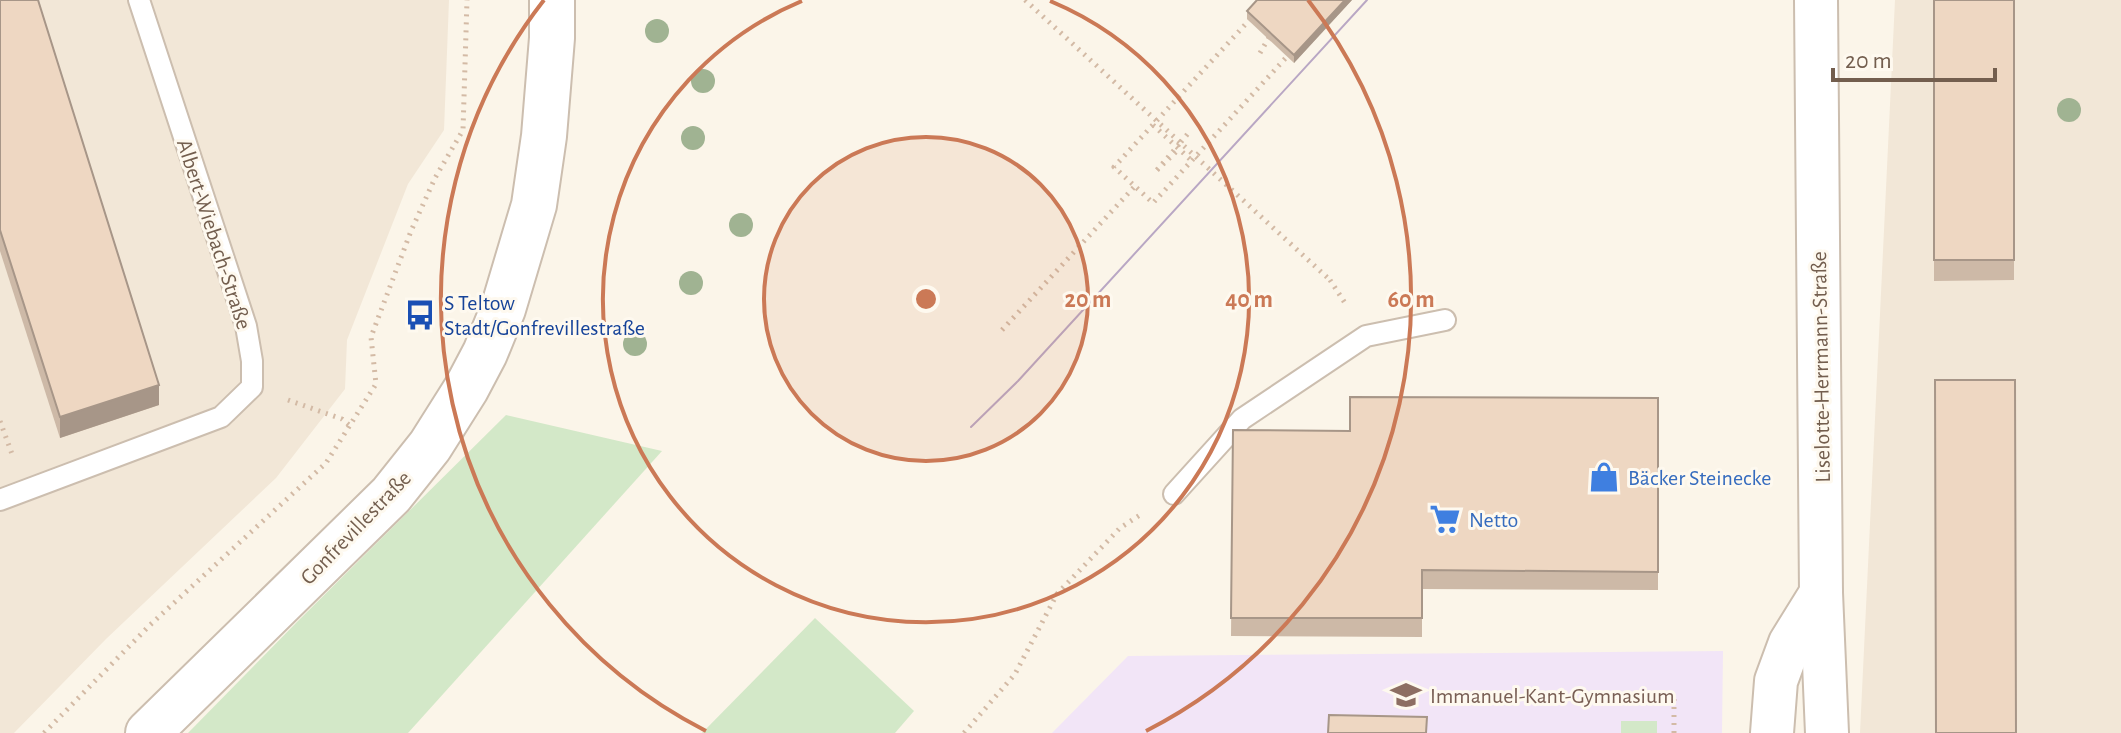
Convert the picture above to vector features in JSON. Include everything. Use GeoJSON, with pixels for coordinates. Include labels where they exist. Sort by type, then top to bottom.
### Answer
{"type":"FeatureCollection","features":[{"type":"Feature","properties":{"kind":"street","name":"Gonfrevillestraße"},"geometry":{"type":"LineString","coordinates":[[148,733],[391,495],[430,446],[466,389],[503,309],[534,205],[544,136],[552,0]]}},
{"type":"Feature","properties":{"kind":"street","name":"Liselotte-Herrmann-Straße"},"geometry":{"type":"LineString","coordinates":[[1816,0],[1821,593],[1827,733]]}},
{"type":"Feature","properties":{"kind":"street"},"geometry":{"type":"LineString","coordinates":[[1772,733],[1776,681],[1790,643],[1821,593]]}},
{"type":"Feature","properties":{"kind":"lane","name":"Albert-Wiebach-Straße"},"geometry":{"type":"LineString","coordinates":[[139,0],[246,326],[252,361],[252,387]]}},
{"type":"Feature","properties":{"kind":"lane"},"geometry":{"type":"LineString","coordinates":[[1174,494],[1242,419],[1366,336],[1445,320]]}},
{"type":"Feature","properties":{"kind":"lane"},"geometry":{"type":"LineString","coordinates":[[0,500],[221,417],[252,387]]}},
{"type":"Feature","properties":{"kind":"path"},"geometry":{"type":"LineString","coordinates":[[44,733],[150,625],[326,463],[376,384],[371,337],[411,231],[435,178],[463,130],[467,0]]}},
{"type":"Feature","properties":{"kind":"path"},"geometry":{"type":"LineString","coordinates":[[1025,0],[1180,146],[1330,280]]}},
{"type":"Feature","properties":{"kind":"path"},"geometry":{"type":"LineString","coordinates":[[1254,15],[1293,50],[1153,203],[1114,167],[1153,125],[1254,15]]}},
{"type":"Feature","properties":{"kind":"path"},"geometry":{"type":"LineString","coordinates":[[1260,53],[1273,31]]}},
{"type":"Feature","properties":{"kind":"path"},"geometry":{"type":"LineString","coordinates":[[1153,125],[1180,146],[1192,161]]}},
{"type":"Feature","properties":{"kind":"path"},"geometry":{"type":"LineString","coordinates":[[1157,170],[1190,131]]}},
{"type":"Feature","properties":{"kind":"path"},"geometry":{"type":"LineString","coordinates":[[1002,330],[1135,186]]}},
{"type":"Feature","properties":{"kind":"path"},"geometry":{"type":"LineString","coordinates":[[252,387],[342,419],[349,425]]}},
{"type":"Feature","properties":{"kind":"path"},"geometry":{"type":"LineString","coordinates":[[964,733],[1015,674],[1057,594],[1120,528],[1174,494]]}},
{"type":"Feature","properties":{"kind":"path"},"geometry":{"type":"LineString","coordinates":[[1674,699],[1674,733]]}},
{"type":"Feature","properties":{"kind":"shaded area"},"geometry":{"type":"Polygon","coordinates":[[[0,0],[449,0],[444,130],[408,184],[347,340],[345,389],[276,478],[106,639],[14,733],[0,733],[0,0]]]}},
{"type":"Feature","properties":{"kind":"shaded area"},"geometry":{"type":"Polygon","coordinates":[[[1895,0],[2121,0],[2121,733],[1860,733],[1895,0]]]}},
{"type":"Feature","properties":{"kind":"shaded area","name":"Immanuel-Kant-Gymnasium"},"geometry":{"type":"Polygon","coordinates":[[[1723,651],[1722,733],[1052,733],[1128,656],[1723,651]]]}},
{"type":"Feature","properties":{"kind":"green space"},"geometry":{"type":"Polygon","coordinates":[[[506,415],[662,451],[408,733],[188,733],[297,622],[506,415]]]}},
{"type":"Feature","properties":{"kind":"green space"},"geometry":{"type":"Polygon","coordinates":[[[815,618],[914,711],[895,733],[702,733],[815,618]]]}},
{"type":"Feature","properties":{"kind":"green space"},"geometry":{"type":"Polygon","coordinates":[[[1621,721],[1657,721],[1657,733],[1621,733],[1621,721]]]}},
{"type":"Feature","properties":{"kind":"building"},"geometry":{"type":"Polygon","coordinates":[[[0,0],[38,0],[159,385],[60,417],[0,230],[0,0]]]}},
{"type":"Feature","properties":{"kind":"building"},"geometry":{"type":"Polygon","coordinates":[[[1257,0],[1345,0],[1294,55],[1247,11],[1257,0]]]}},
{"type":"Feature","properties":{"kind":"building"},"geometry":{"type":"Polygon","coordinates":[[[1934,0],[2014,0],[2014,260],[1934,260],[1934,0]]]}},
{"type":"Feature","properties":{"kind":"building"},"geometry":{"type":"Polygon","coordinates":[[[1935,380],[2015,380],[2016,733],[1936,733],[1935,380]]]}},
{"type":"Feature","properties":{"kind":"building","name":"Netto"},"geometry":{"type":"Polygon","coordinates":[[[1350,397],[1658,398],[1658,572],[1422,570],[1422,618],[1231,618],[1233,430],[1350,431],[1350,397]]]}},
{"type":"Feature","properties":{"kind":"building"},"geometry":{"type":"Polygon","coordinates":[[[1329,715],[1427,717],[1426,733],[1328,733],[1329,715]]]}},
{"type":"Feature","properties":{"kind":"tram line"},"geometry":{"type":"LineString","coordinates":[[971,427],[1018,381],[1367,0]]}},
{"type":"Feature","properties":{"kind":"place","name":"S Teltow Stadt/Gonfrevillestraße"},"geometry":{"type":"Point","coordinates":[420,315]}},
{"type":"Feature","properties":{"kind":"place","name":"Bäcker Steinecke"},"geometry":{"type":"Point","coordinates":[1604,477]}},
{"type":"Feature","properties":{"kind":"place","name":"Netto"},"geometry":{"type":"Point","coordinates":[1445,519]}},
{"type":"Feature","properties":{"kind":"place","name":"Immanuel-Kant-Gymnasium"},"geometry":{"type":"Point","coordinates":[1406,695]}}]}
